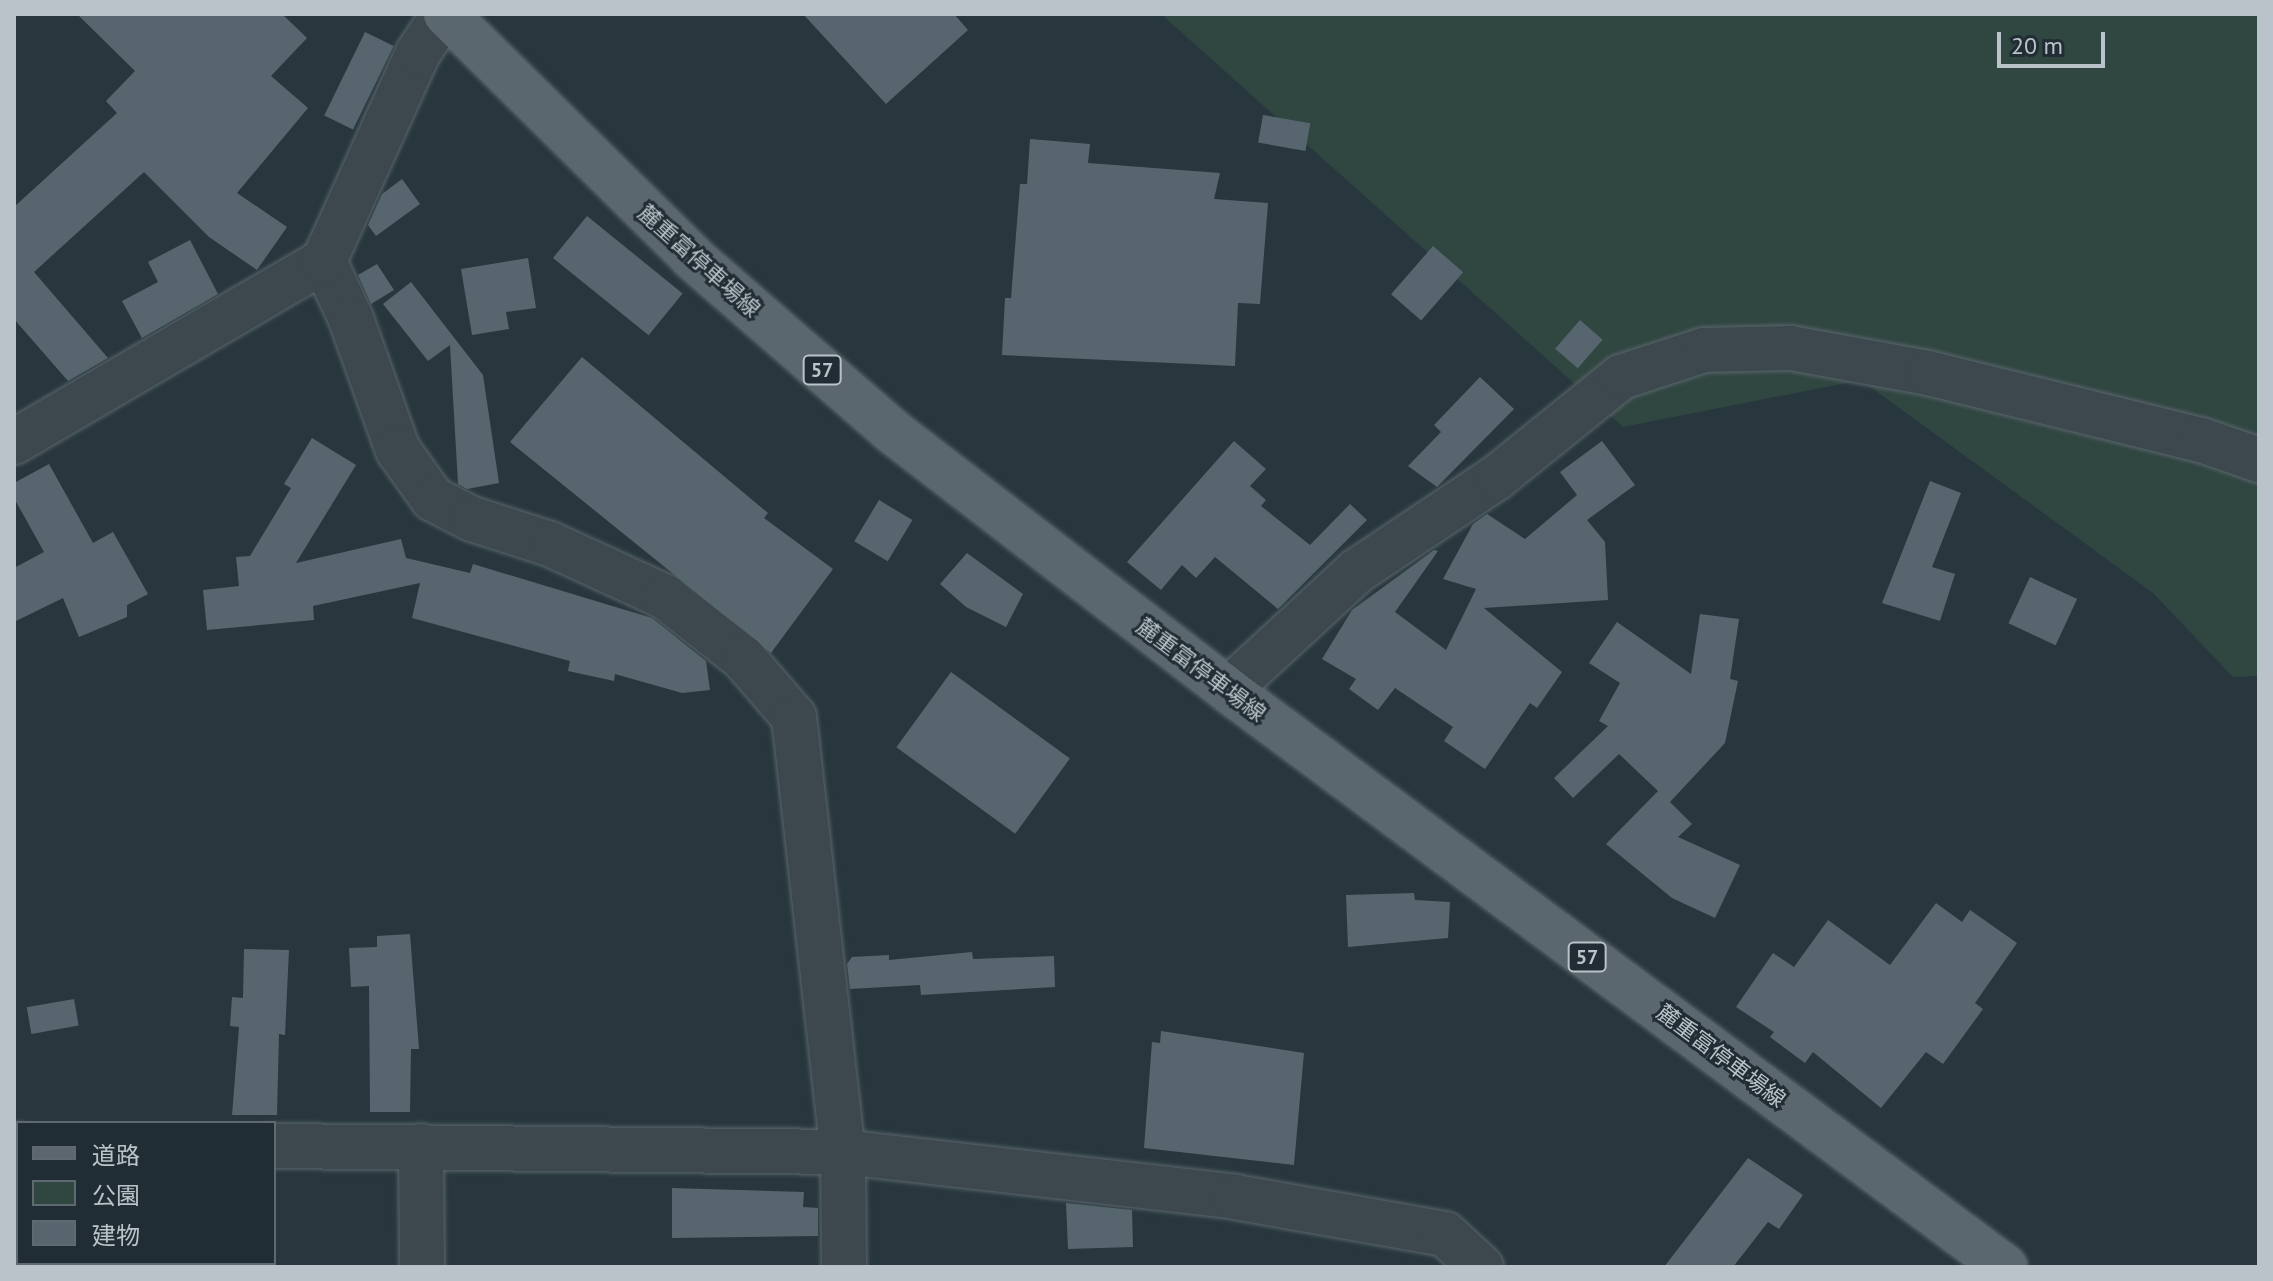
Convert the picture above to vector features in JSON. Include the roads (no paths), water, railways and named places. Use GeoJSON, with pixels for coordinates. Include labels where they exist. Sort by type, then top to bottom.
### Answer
{"type":"FeatureCollection","features":[{"type":"Feature","properties":{"kind":"main road","name":"麓重富停車場線"},"geometry":{"type":"LineString","coordinates":[[445,14],[692,257],[880,421],[1228,690],[2005,1267]]}},
{"type":"Feature","properties":{"kind":"street"},"geometry":{"type":"LineString","coordinates":[[14,442],[324,261],[418,53],[445,14]]}},
{"type":"Feature","properties":{"kind":"street"},"geometry":{"type":"LineString","coordinates":[[324,261],[351,319],[398,450],[433,499],[472,519],[550,544],[665,597],[743,658],[794,717],[843,1152],[844,1267]]}},
{"type":"Feature","properties":{"kind":"street"},"geometry":{"type":"LineString","coordinates":[[1228,690],[1357,571],[1496,478],[1621,377],[1704,350],[1791,348],[1928,373],[2201,440],[2259,460]]}},
{"type":"Feature","properties":{"kind":"street"},"geometry":{"type":"LineString","coordinates":[[276,1146],[843,1152],[1235,1197],[1445,1234],[1481,1267]]}},
{"type":"Feature","properties":{"kind":"street"},"geometry":{"type":"LineString","coordinates":[[421,1146],[422,1267]]}}]}
